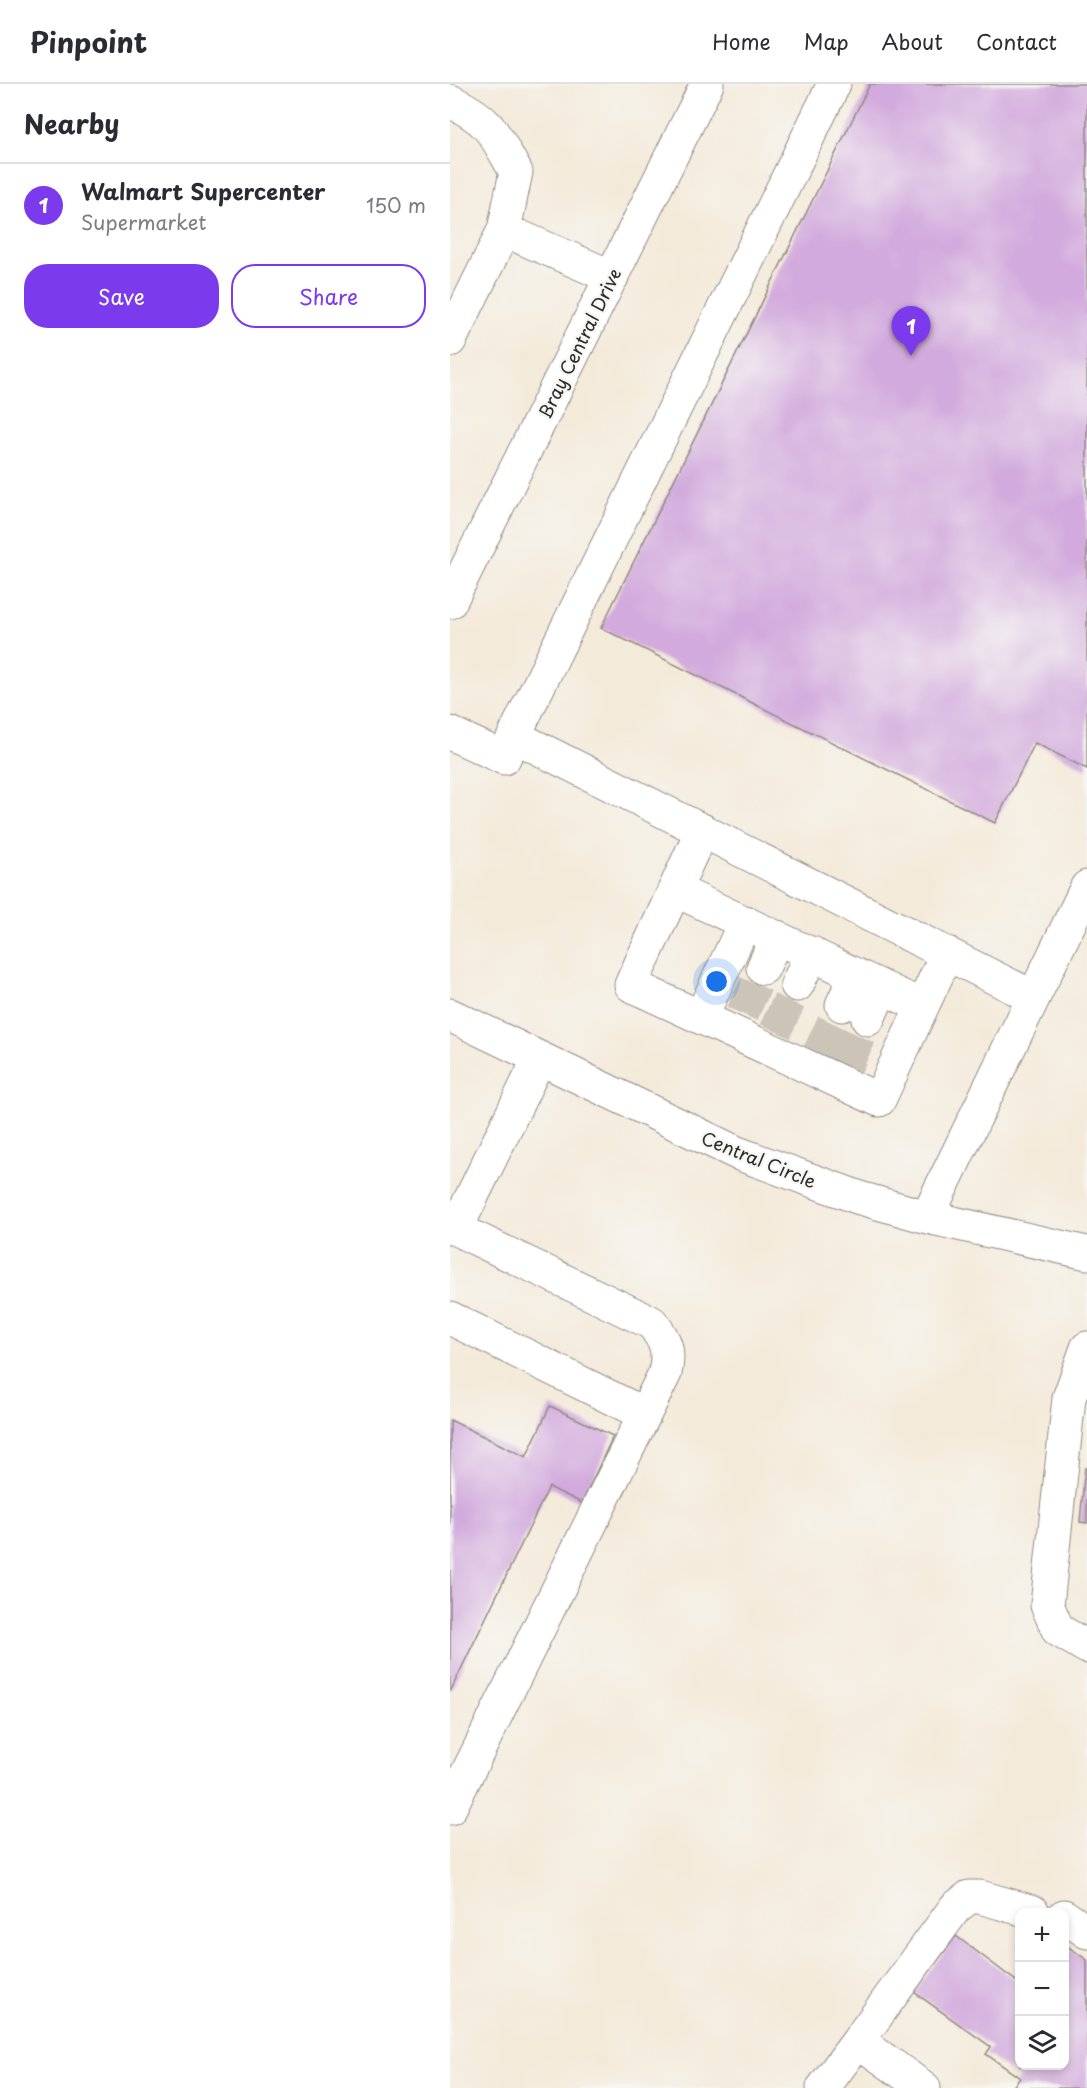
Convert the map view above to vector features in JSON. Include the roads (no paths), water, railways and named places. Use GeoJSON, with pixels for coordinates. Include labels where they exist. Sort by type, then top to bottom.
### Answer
{"type":"FeatureCollection","features":[{"type":"Feature","properties":{"kind":"street","name":"Bray Central Drive"},"geometry":{"type":"LineString","coordinates":[[454,584],[612,277],[707,84]]}},
{"type":"Feature","properties":{"kind":"street"},"geometry":{"type":"LineString","coordinates":[[450,733],[504,758],[834,84]]}},
{"type":"Feature","properties":{"kind":"street"},"geometry":{"type":"LineString","coordinates":[[450,102],[476,114],[490,128],[516,172],[504,230],[450,340]]}},
{"type":"Feature","properties":{"kind":"street"},"geometry":{"type":"LineString","coordinates":[[504,230],[612,277]]}},
{"type":"Feature","properties":{"kind":"street"},"geometry":{"type":"LineString","coordinates":[[514,736],[1033,997]]}},
{"type":"Feature","properties":{"kind":"street"},"geometry":{"type":"LineString","coordinates":[[702,830],[631,985],[701,1017],[737,1024],[829,1067],[879,1100],[947,953]]}},
{"type":"Feature","properties":{"kind":"street"},"geometry":{"type":"LineString","coordinates":[[927,1217],[1087,887]]}},
{"type":"Feature","properties":{"kind":"street"},"geometry":{"type":"LineString","coordinates":[[675,890],[922,1006]]}},
{"type":"Feature","properties":{"kind":"street"},"geometry":{"type":"LineString","coordinates":[[701,1017],[745,922]]}},
{"type":"Feature","properties":{"kind":"street"},"geometry":{"type":"LineString","coordinates":[[763,968],[777,937]]}},
{"type":"Feature","properties":{"kind":"street"},"geometry":{"type":"LineString","coordinates":[[797,985],[812,953]]}},
{"type":"Feature","properties":{"kind":"street"},"geometry":{"type":"LineString","coordinates":[[855,1012],[869,981]]}},
{"type":"Feature","properties":{"kind":"street","name":"Central Circle"},"geometry":{"type":"LineString","coordinates":[[450,1016],[736,1153],[860,1198],[927,1217],[1087,1253]]}},
{"type":"Feature","properties":{"kind":"street"},"geometry":{"type":"LineString","coordinates":[[450,1808],[664,1373],[668,1359],[668,1346],[652,1323],[453,1228],[539,1059]]}},
{"type":"Feature","properties":{"kind":"street"},"geometry":{"type":"LineString","coordinates":[[450,1318],[644,1414]]}},
{"type":"Feature","properties":{"kind":"street"},"geometry":{"type":"LineString","coordinates":[[1086,1355],[1069,1398],[1047,1605],[1058,1630],[1087,1647]]}},
{"type":"Feature","properties":{"kind":"street"},"geometry":{"type":"LineString","coordinates":[[823,2088],[955,1908],[969,1897],[1015,1908]]}},
{"type":"Feature","properties":{"kind":"street"},"geometry":{"type":"LineString","coordinates":[[1069,1919],[1087,1932]]}},
{"type":"Feature","properties":{"kind":"street"},"geometry":{"type":"LineString","coordinates":[[858,2041],[924,2088]]}},
{"type":"Feature","properties":{"kind":"tunnel"},"geometry":{"type":"LineString","coordinates":[[742,1014],[763,968]]}},
{"type":"Feature","properties":{"kind":"tunnel"},"geometry":{"type":"LineString","coordinates":[[775,1031],[797,985]]}},
{"type":"Feature","properties":{"kind":"tunnel"},"geometry":{"type":"LineString","coordinates":[[819,1053],[842,1005]]}},
{"type":"Feature","properties":{"kind":"tunnel"},"geometry":{"type":"LineString","coordinates":[[846,1066],[868,1019]]}},
{"type":"Feature","properties":{"kind":"place","name":"Walmart Supercenter"},"geometry":{"type":"Point","coordinates":[911,356]}}]}
